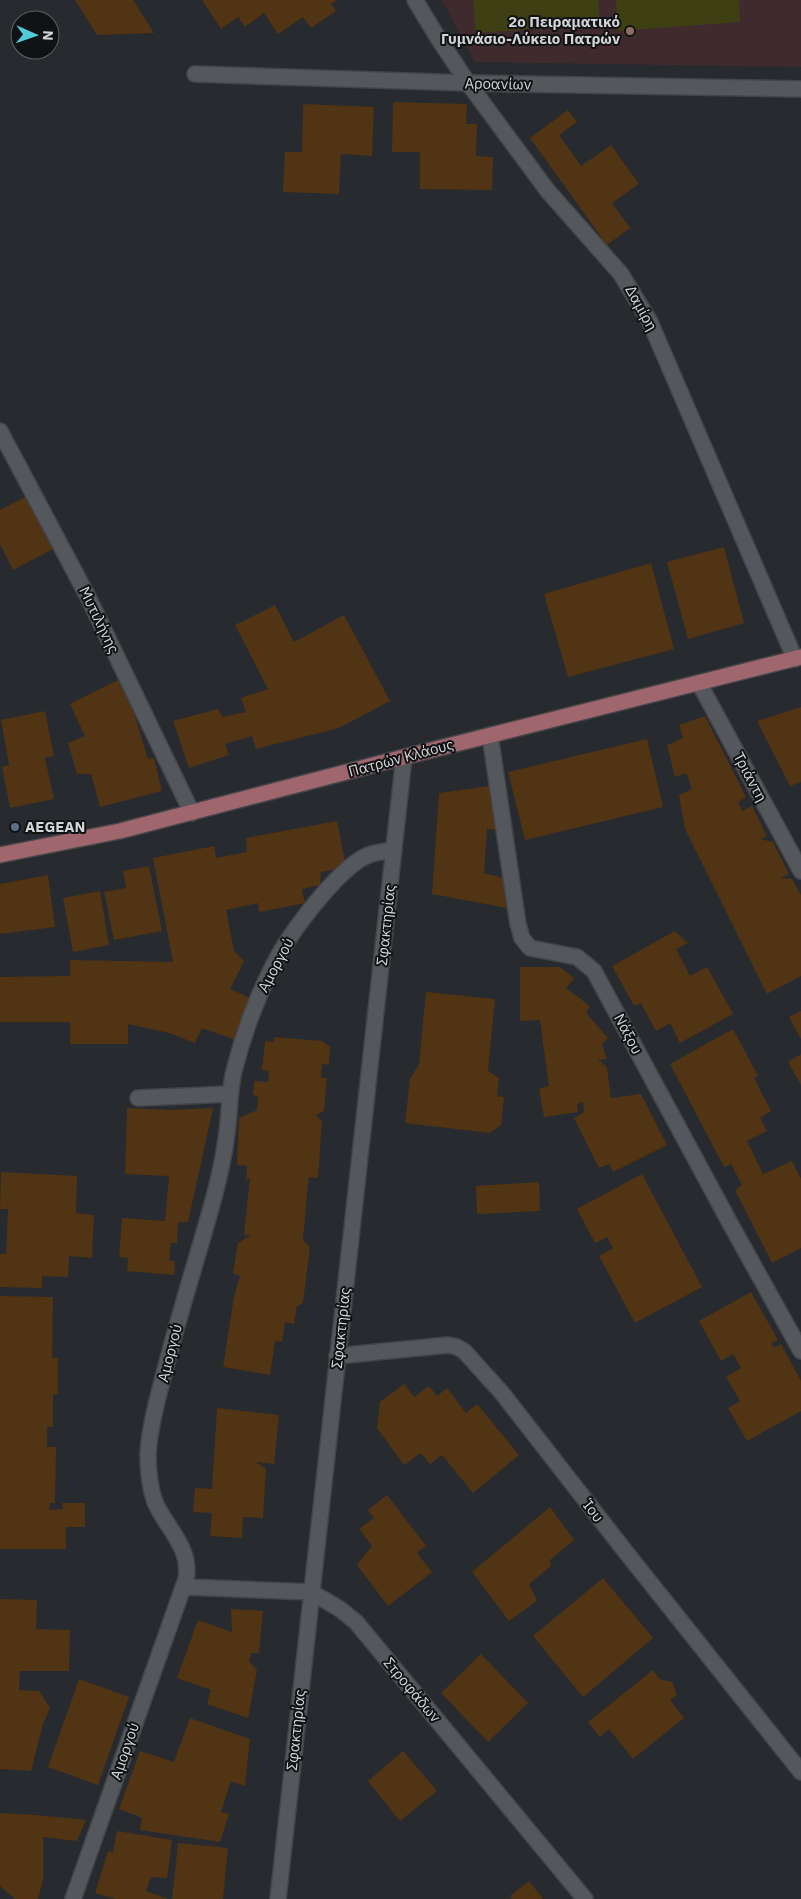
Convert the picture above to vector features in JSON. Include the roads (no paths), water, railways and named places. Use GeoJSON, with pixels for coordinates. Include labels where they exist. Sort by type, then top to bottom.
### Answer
{"type":"FeatureCollection","features":[{"type":"Feature","properties":{"kind":"main road","name":"Πατρών Κλάους"},"geometry":{"type":"LineString","coordinates":[[0,855],[73,842],[192,813],[490,735],[798,658]]}},
{"type":"Feature","properties":{"kind":"street","name":"Δαμίρη"},"geometry":{"type":"LineString","coordinates":[[415,0],[468,83],[547,190],[609,259],[636,295],[650,322],[798,658]]}},
{"type":"Feature","properties":{"kind":"street","name":"Αροανίων"},"geometry":{"type":"LineString","coordinates":[[194,74],[468,83],[801,89]]}},
{"type":"Feature","properties":{"kind":"street","name":"Μυτιλήνης"},"geometry":{"type":"LineString","coordinates":[[0,431],[88,596],[192,813]]}},
{"type":"Feature","properties":{"kind":"street","name":"Τριάντη"},"geometry":{"type":"LineString","coordinates":[[699,683],[801,871]]}},
{"type":"Feature","properties":{"kind":"street","name":"Νάξου"},"geometry":{"type":"LineString","coordinates":[[490,735],[518,924],[522,938],[530,948],[577,957],[594,971],[730,1225],[801,1350]]}},
{"type":"Feature","properties":{"kind":"street","name":"Σφακτηρίας"},"geometry":{"type":"LineString","coordinates":[[278,1899],[404,757]]}},
{"type":"Feature","properties":{"kind":"street","name":"Αμοργού"},"geometry":{"type":"LineString","coordinates":[[73,1899],[184,1587],[187,1573],[186,1557],[155,1502],[149,1481],[149,1440],[153,1417],[179,1318],[215,1192],[227,1134],[230,1094],[237,1057],[261,991],[274,962],[293,932],[316,902],[354,864],[371,854],[394,850]]}},
{"type":"Feature","properties":{"kind":"street"},"geometry":{"type":"LineString","coordinates":[[138,1098],[230,1094]]}},
{"type":"Feature","properties":{"kind":"street","name":"Ίου"},"geometry":{"type":"LineString","coordinates":[[337,1356],[448,1346],[457,1347],[464,1351],[502,1392],[624,1551],[801,1772]]}},
{"type":"Feature","properties":{"kind":"street","name":"Στροφάδων"},"geometry":{"type":"LineString","coordinates":[[184,1587],[311,1592],[340,1609],[356,1622],[585,1899]]}},
{"type":"Feature","properties":{"kind":"place","name":"2ο Πειραματικό Γυμνάσιο-Λύκειο Πατρών"},"geometry":{"type":"Point","coordinates":[630,31]}},
{"type":"Feature","properties":{"kind":"place","name":"AEGEAN"},"geometry":{"type":"Point","coordinates":[15,827]}}]}
